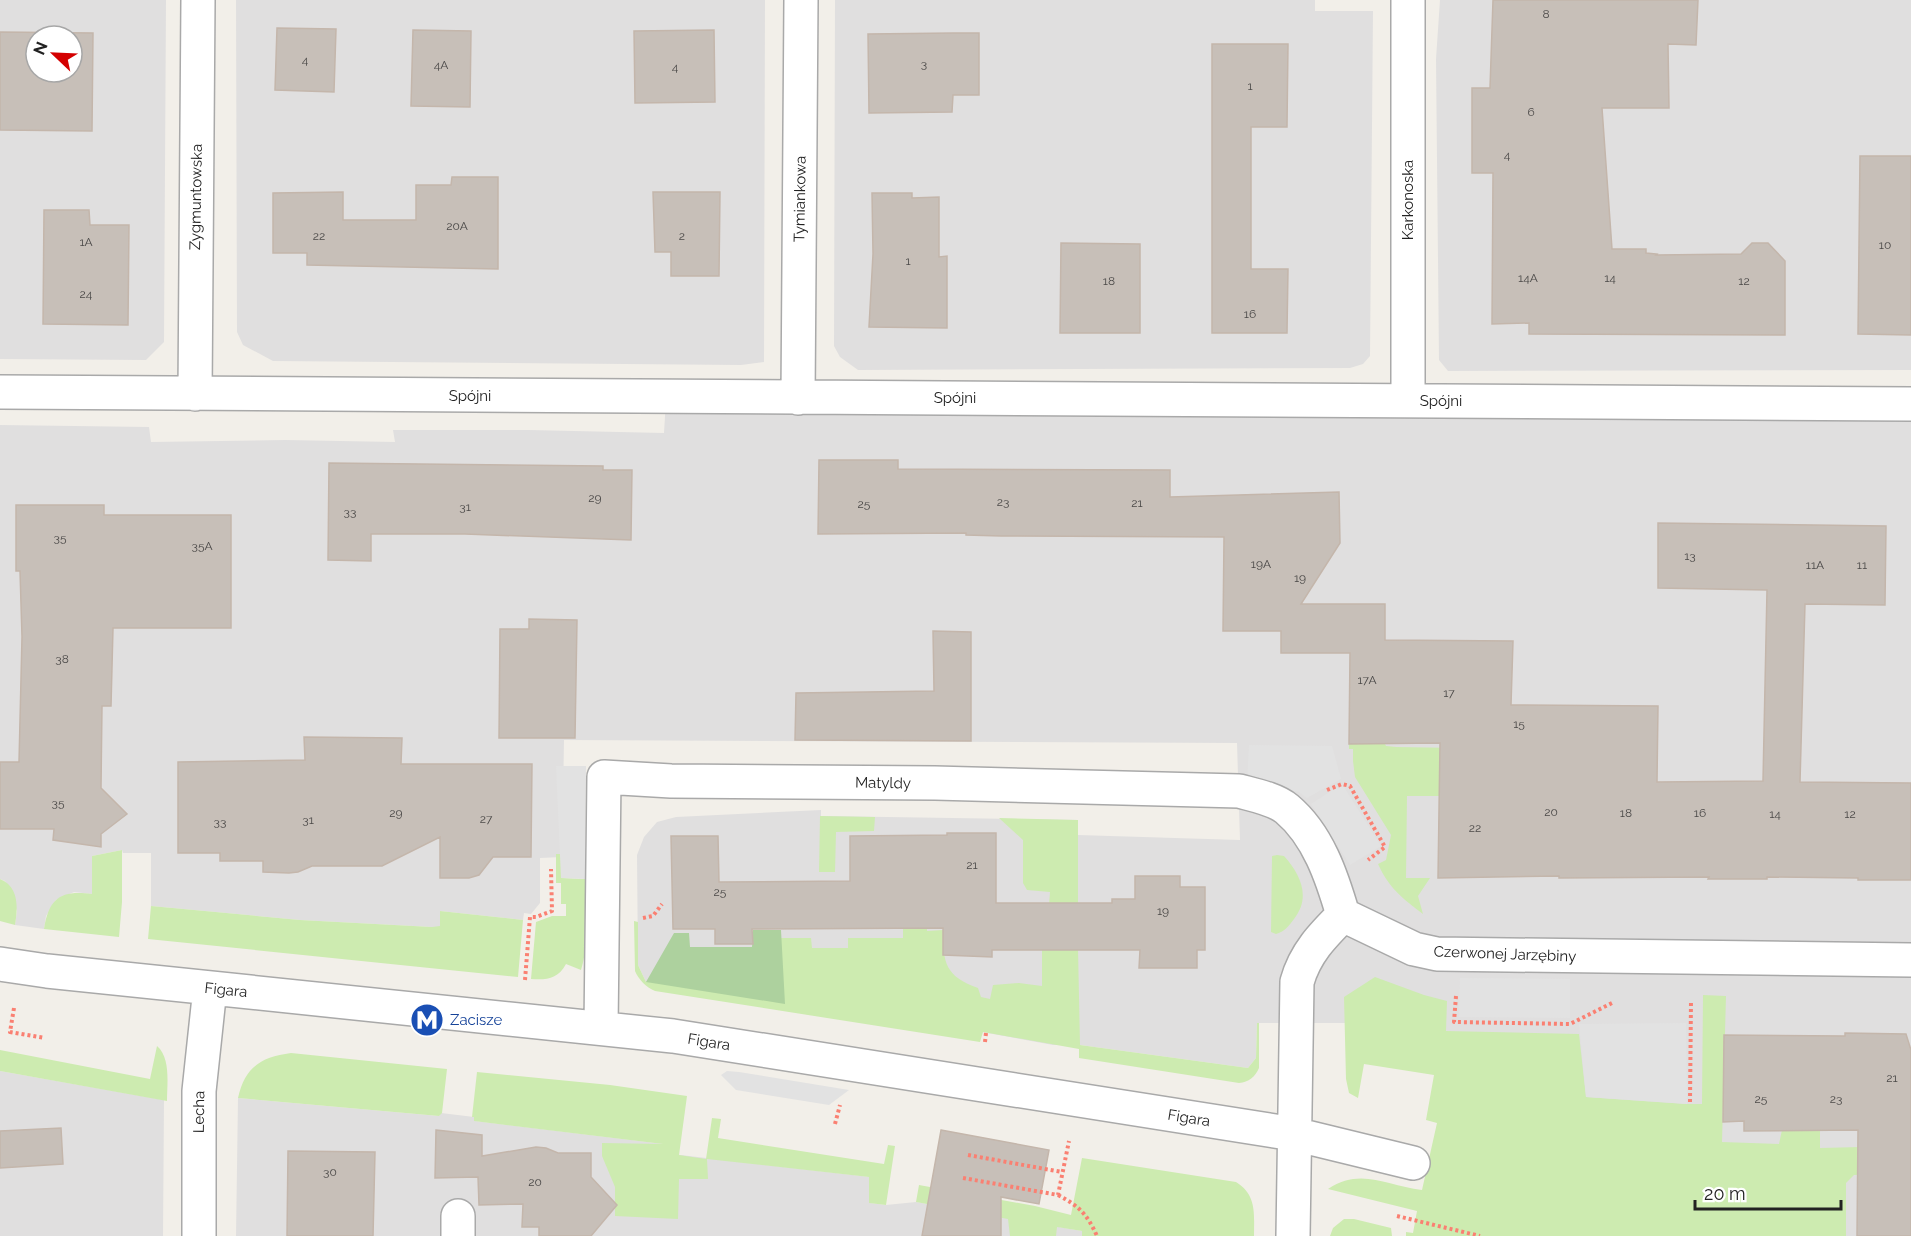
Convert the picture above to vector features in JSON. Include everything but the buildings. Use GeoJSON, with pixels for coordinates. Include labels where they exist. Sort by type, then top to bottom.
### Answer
{"type":"FeatureCollection","features":[{"type":"Feature","properties":{"kind":"street","name":"Zygmuntowska"},"geometry":{"type":"LineString","coordinates":[[195,394],[198,0]]}},
{"type":"Feature","properties":{"kind":"street","name":"Tymiankowa"},"geometry":{"type":"LineString","coordinates":[[798,398],[801,0]]}},
{"type":"Feature","properties":{"kind":"street","name":"Karkonoska"},"geometry":{"type":"LineString","coordinates":[[1408,0],[1408,401]]}},
{"type":"Feature","properties":{"kind":"street","name":"Spójni"},"geometry":{"type":"LineString","coordinates":[[0,392],[1911,404]]}},
{"type":"Feature","properties":{"kind":"street","name":"Matyldy"},"geometry":{"type":"LineString","coordinates":[[601,1028],[604,777],[671,781],[935,783],[1239,791],[1259,796],[1286,808],[1306,828],[1336,888],[1343,915]]}},
{"type":"Feature","properties":{"kind":"street","name":"Czerwonej Jarzębiny"},"geometry":{"type":"LineString","coordinates":[[1343,915],[1414,949],[1437,954],[1911,960]]}},
{"type":"Feature","properties":{"kind":"street"},"geometry":{"type":"LineString","coordinates":[[1293,1236],[1297,982],[1302,965],[1311,951],[1321,937],[1343,915]]}},
{"type":"Feature","properties":{"kind":"street","name":"Figara"},"geometry":{"type":"LineString","coordinates":[[0,963],[47,971],[682,1038],[1294,1134],[1413,1163]]}},
{"type":"Feature","properties":{"kind":"street","name":"Lecha"},"geometry":{"type":"LineString","coordinates":[[199,1236],[199,1091],[210,988]]}},
{"type":"Feature","properties":{"kind":"path"},"geometry":{"type":"LineString","coordinates":[[1324,792],[1342,784],[1350,786],[1379,835],[1384,847],[1362,865]]}},
{"type":"Feature","properties":{"kind":"path"},"geometry":{"type":"LineString","coordinates":[[524,987],[530,917],[552,911],[551,869]]}},
{"type":"Feature","properties":{"kind":"path"},"geometry":{"type":"LineString","coordinates":[[641,918],[653,916],[662,904]]}},
{"type":"Feature","properties":{"kind":"path"},"geometry":{"type":"LineString","coordinates":[[1456,990],[1454,1022],[1570,1024],[1612,1003]]}},
{"type":"Feature","properties":{"kind":"path"},"geometry":{"type":"LineString","coordinates":[[1690,1102],[1691,991]]}},
{"type":"Feature","properties":{"kind":"path"},"geometry":{"type":"LineString","coordinates":[[15,1005],[10,1032],[45,1038]]}},
{"type":"Feature","properties":{"kind":"path"},"geometry":{"type":"LineString","coordinates":[[985,1043],[986,1033]]}},
{"type":"Feature","properties":{"kind":"path"},"geometry":{"type":"LineString","coordinates":[[835,1124],[839,1105],[847,1107]]}},
{"type":"Feature","properties":{"kind":"path"},"geometry":{"type":"LineString","coordinates":[[1058,1195],[1069,1140]]}},
{"type":"Feature","properties":{"kind":"path"},"geometry":{"type":"LineString","coordinates":[[968,1155],[1062,1172]]}},
{"type":"Feature","properties":{"kind":"path"},"geometry":{"type":"LineString","coordinates":[[963,1178],[1058,1195],[1076,1204],[1089,1220],[1097,1236]]}},
{"type":"Feature","properties":{"kind":"path"},"geometry":{"type":"LineString","coordinates":[[1397,1216],[1480,1236]]}},
{"type":"Feature","properties":{"kind":"shaded area"},"geometry":{"type":"Polygon","coordinates":[[[0,0],[166,0],[164,342],[146,360],[0,359],[0,0]]]}},
{"type":"Feature","properties":{"kind":"shaded area"},"geometry":{"type":"Polygon","coordinates":[[[236,0],[765,0],[764,362],[741,365],[273,361],[243,345],[237,332],[236,0]]]}},
{"type":"Feature","properties":{"kind":"shaded area"},"geometry":{"type":"Polygon","coordinates":[[[835,0],[1315,0],[1315,11],[1373,11],[1370,356],[1363,364],[1350,368],[858,370],[840,357],[834,346],[835,0]]]}},
{"type":"Feature","properties":{"kind":"shaded area"},"geometry":{"type":"Polygon","coordinates":[[[1440,0],[1911,0],[1911,370],[1448,371],[1439,360],[1436,59],[1440,0]]]}},
{"type":"Feature","properties":{"kind":"shaded area"},"geometry":{"type":"Polygon","coordinates":[[[666,400],[1911,407],[1911,1236],[1803,1236],[1345,1023],[1257,1023],[1256,1058],[1248,1068],[1080,1045],[1053,1045],[982,1032],[646,982],[638,965],[637,855],[644,837],[657,822],[676,817],[821,810],[821,816],[1078,820],[1078,835],[1240,840],[1237,743],[564,740],[562,857],[540,858],[540,903],[531,914],[524,913],[523,920],[440,911],[440,927],[432,927],[300,920],[151,906],[151,853],[123,853],[122,850],[92,856],[92,894],[74,892],[56,900],[46,916],[44,929],[15,925],[17,911],[5,881],[0,879],[0,425],[149,427],[151,442],[285,440],[395,442],[393,430],[664,433],[666,400]]]}},
{"type":"Feature","properties":{"kind":"shaded area"},"geometry":{"type":"Polygon","coordinates":[[[1249,745],[1332,746],[1341,779],[1307,798],[1299,792],[1247,782],[1249,745]]]}},
{"type":"Feature","properties":{"kind":"shaded area"},"geometry":{"type":"Polygon","coordinates":[[[556,766],[586,766],[585,879],[561,878],[556,766]]]}},
{"type":"Feature","properties":{"kind":"shaded area"},"geometry":{"type":"Polygon","coordinates":[[[1342,784],[1381,846],[1350,865],[1311,804],[1342,784]]]}},
{"type":"Feature","properties":{"kind":"shaded area"},"geometry":{"type":"Polygon","coordinates":[[[1460,978],[1570,979],[1570,1018],[1459,1017],[1460,978]]]}},
{"type":"Feature","properties":{"kind":"shaded area"},"geometry":{"type":"Polygon","coordinates":[[[1686,1023],[1687,1104],[1586,1097],[1579,1024],[1686,1023]]]}},
{"type":"Feature","properties":{"kind":"shaded area"},"geometry":{"type":"Polygon","coordinates":[[[0,1071],[164,1100],[163,1236],[0,1236],[0,1071]]]}},
{"type":"Feature","properties":{"kind":"shaded area"},"geometry":{"type":"Polygon","coordinates":[[[727,1071],[849,1090],[829,1105],[736,1090],[721,1075],[727,1071]]]}},
{"type":"Feature","properties":{"kind":"shaded area"},"geometry":{"type":"Polygon","coordinates":[[[238,1098],[439,1116],[441,1113],[474,1117],[475,1121],[672,1145],[672,1154],[870,1177],[870,1203],[886,1205],[916,1202],[1082,1231],[1082,1236],[236,1236],[238,1098]]]}},
{"type":"Feature","properties":{"kind":"green space"},"geometry":{"type":"Polygon","coordinates":[[[1349,744],[1459,748],[1506,796],[1407,796],[1406,878],[1430,878],[1418,896],[1423,914],[1397,892],[1378,864],[1386,860],[1391,835],[1355,777],[1353,749],[1349,749],[1349,744]]]}},
{"type":"Feature","properties":{"kind":"green space"},"geometry":{"type":"Polygon","coordinates":[[[820,816],[875,817],[874,831],[836,832],[835,872],[819,872],[820,816]]]}},
{"type":"Feature","properties":{"kind":"green space"},"geometry":{"type":"Polygon","coordinates":[[[999,818],[1078,820],[1078,906],[1049,905],[1050,892],[1027,890],[1023,883],[1023,840],[999,818]]]}},
{"type":"Feature","properties":{"kind":"green space"},"geometry":{"type":"Polygon","coordinates":[[[122,850],[119,937],[44,929],[49,909],[59,898],[73,893],[92,894],[92,856],[122,850]]]}},
{"type":"Feature","properties":{"kind":"green space"},"geometry":{"type":"Polygon","coordinates":[[[556,854],[562,854],[562,878],[585,879],[584,959],[581,970],[566,964],[552,978],[531,979],[536,922],[552,916],[566,916],[566,904],[561,904],[561,883],[556,883],[556,854]]]}},
{"type":"Feature","properties":{"kind":"green space"},"geometry":{"type":"Polygon","coordinates":[[[1272,856],[1284,856],[1295,871],[1303,894],[1302,903],[1294,919],[1276,934],[1271,932],[1272,856]]]}},
{"type":"Feature","properties":{"kind":"green space"},"geometry":{"type":"Polygon","coordinates":[[[0,879],[11,887],[16,898],[15,925],[0,921],[0,879]]]}},
{"type":"Feature","properties":{"kind":"green space"},"geometry":{"type":"Polygon","coordinates":[[[928,884],[927,931],[943,930],[945,960],[948,967],[959,979],[978,988],[981,997],[990,999],[993,985],[1019,983],[1042,986],[1042,948],[1078,948],[1080,1045],[1248,1068],[1256,1058],[1257,1023],[1259,1023],[1259,1068],[1249,1080],[1239,1083],[1079,1058],[1079,1049],[983,1032],[980,1042],[655,991],[643,983],[635,971],[634,921],[638,922],[638,965],[646,982],[781,938],[811,938],[812,948],[848,948],[848,938],[903,938],[903,909],[928,884]]]}},
{"type":"Feature","properties":{"kind":"green space"},"geometry":{"type":"Polygon","coordinates":[[[151,906],[300,920],[432,927],[440,926],[440,911],[523,920],[518,977],[148,939],[151,906]]]}},
{"type":"Feature","properties":{"kind":"green space"},"geometry":{"type":"Polygon","coordinates":[[[753,930],[781,930],[785,1004],[646,982],[674,933],[689,933],[690,947],[752,947],[753,930]]]}},
{"type":"Feature","properties":{"kind":"green space"},"geometry":{"type":"Polygon","coordinates":[[[1375,977],[1447,1001],[1446,1031],[1579,1034],[1586,1097],[1687,1104],[1702,1104],[1703,995],[1726,996],[1722,1142],[1779,1144],[1782,1130],[1820,1131],[1820,1148],[1902,1146],[1902,1173],[1854,1175],[1846,1183],[1846,1236],[1406,1236],[1406,1232],[1413,1233],[1417,1211],[1328,1189],[1352,1179],[1363,1179],[1422,1190],[1437,1123],[1426,1120],[1434,1075],[1364,1064],[1358,1098],[1349,1093],[1346,1079],[1344,997],[1375,977]]]}},
{"type":"Feature","properties":{"kind":"green space"},"geometry":{"type":"Polygon","coordinates":[[[157,1046],[166,1064],[167,1101],[0,1071],[0,1050],[150,1079],[157,1046]]]}},
{"type":"Feature","properties":{"kind":"green space"},"geometry":{"type":"Polygon","coordinates":[[[291,1053],[447,1069],[442,1113],[439,1116],[238,1098],[245,1078],[256,1065],[271,1057],[291,1053]]]}},
{"type":"Feature","properties":{"kind":"green space"},"geometry":{"type":"Polygon","coordinates":[[[477,1072],[610,1085],[687,1096],[679,1155],[706,1159],[712,1118],[721,1119],[718,1138],[884,1164],[888,1145],[895,1146],[886,1205],[869,1203],[869,1177],[707,1159],[708,1179],[679,1179],[678,1219],[615,1216],[615,1187],[602,1156],[602,1143],[663,1144],[474,1121],[472,1117],[477,1072]]]}},
{"type":"Feature","properties":{"kind":"green space"},"geometry":{"type":"Polygon","coordinates":[[[1082,1158],[1236,1182],[1243,1187],[1251,1199],[1254,1213],[1254,1236],[1082,1236],[1082,1231],[1057,1227],[1056,1236],[1010,1236],[1008,1219],[916,1202],[919,1185],[1035,1206],[1071,1215],[1082,1158]]]}},
{"type":"Feature","properties":{"kind":"green space"},"geometry":{"type":"Polygon","coordinates":[[[1344,1219],[1354,1219],[1391,1228],[1392,1236],[1330,1236],[1333,1228],[1344,1219]]]}},
{"type":"Feature","properties":{"kind":"place","name":"Zacisze"},"geometry":{"type":"Point","coordinates":[427,1020]}}]}
